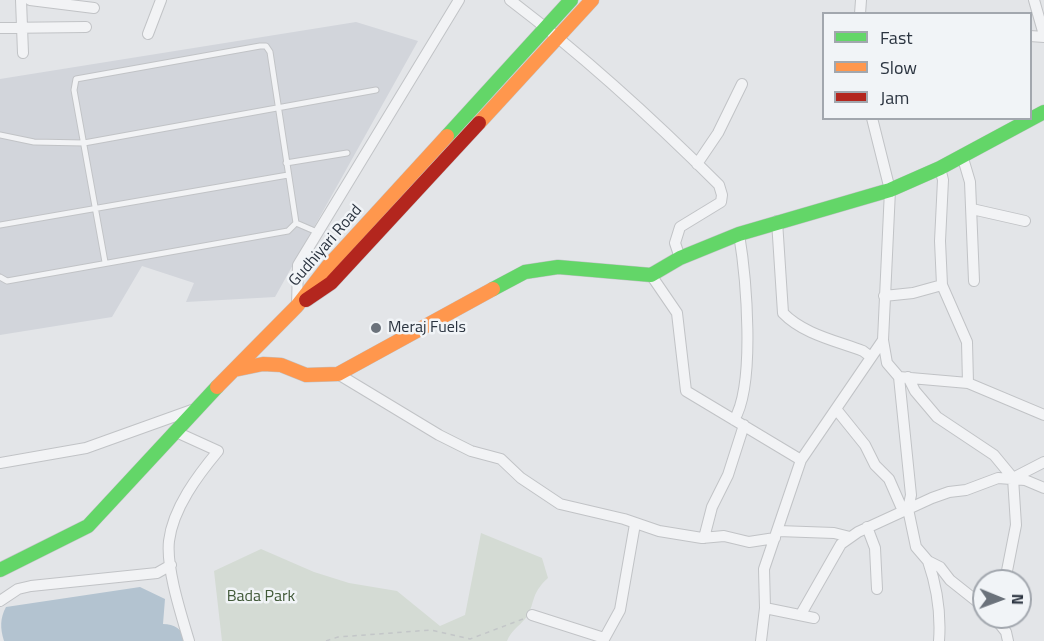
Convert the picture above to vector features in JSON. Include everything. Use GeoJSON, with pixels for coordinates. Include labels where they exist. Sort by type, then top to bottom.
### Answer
{"type":"FeatureCollection","features":[{"type":"Feature","properties":{"kind":"street"},"geometry":{"type":"LineString","coordinates":[[21,0],[23,53]]}},
{"type":"Feature","properties":{"kind":"street"},"geometry":{"type":"LineString","coordinates":[[30,0],[94,8]]}},
{"type":"Feature","properties":{"kind":"street"},"geometry":{"type":"LineString","coordinates":[[148,34],[161,0]]}},
{"type":"Feature","properties":{"kind":"street"},"geometry":{"type":"LineString","coordinates":[[0,570],[88,526],[174,431],[297,306],[298,265],[459,0]]}},
{"type":"Feature","properties":{"kind":"street"},"geometry":{"type":"LineString","coordinates":[[510,0],[546,27],[698,164],[718,185],[722,195],[721,202],[680,227],[675,243],[680,258]]}},
{"type":"Feature","properties":{"kind":"street","name":"Gudhiyari Road"},"geometry":{"type":"LineString","coordinates":[[297,306],[328,266],[571,0]]}},
{"type":"Feature","properties":{"kind":"street","name":"Gudhiyari Road"},"geometry":{"type":"LineString","coordinates":[[297,306],[331,283],[366,247],[592,0]]}},
{"type":"Feature","properties":{"kind":"street"},"geometry":{"type":"LineString","coordinates":[[1034,0],[1044,36]]}},
{"type":"Feature","properties":{"kind":"street"},"geometry":{"type":"LineString","coordinates":[[0,28],[86,27]]}},
{"type":"Feature","properties":{"kind":"street"},"geometry":{"type":"LineString","coordinates":[[698,164],[718,133],[742,84]]}},
{"type":"Feature","properties":{"kind":"street"},"geometry":{"type":"LineString","coordinates":[[872,120],[890,190],[883,340],[887,363],[903,377],[937,417],[994,455],[1013,478],[1016,525],[1007,569]]}},
{"type":"Feature","properties":{"kind":"street"},"geometry":{"type":"LineString","coordinates":[[234,370],[272,364],[281,365],[306,375],[338,374],[423,325],[525,273],[558,267],[651,275],[680,258],[739,234],[777,221],[890,190],[939,168],[1027,120]]}},
{"type":"Feature","properties":{"kind":"street"},"geometry":{"type":"LineString","coordinates":[[962,155],[970,182],[974,281]]}},
{"type":"Feature","properties":{"kind":"street"},"geometry":{"type":"LineString","coordinates":[[939,168],[943,180],[940,241],[942,285],[967,342],[968,382]]}},
{"type":"Feature","properties":{"kind":"street"},"geometry":{"type":"LineString","coordinates":[[972,209],[1025,221]]}},
{"type":"Feature","properties":{"kind":"street"},"geometry":{"type":"LineString","coordinates":[[777,221],[783,313],[791,321],[863,351],[871,357]]}},
{"type":"Feature","properties":{"kind":"street"},"geometry":{"type":"LineString","coordinates":[[704,538],[712,507],[728,474],[745,379],[746,271],[739,234]]}},
{"type":"Feature","properties":{"kind":"street"},"geometry":{"type":"LineString","coordinates":[[651,275],[677,313],[686,391],[801,460]]}},
{"type":"Feature","properties":{"kind":"street"},"geometry":{"type":"LineString","coordinates":[[884,296],[942,285]]}},
{"type":"Feature","properties":{"kind":"street"},"geometry":{"type":"LineString","coordinates":[[760,641],[765,608],[764,569],[801,460],[883,340]]}},
{"type":"Feature","properties":{"kind":"street"},"geometry":{"type":"LineString","coordinates":[[338,374],[439,435],[471,451],[501,459],[521,478],[560,504],[659,531],[704,538],[724,536],[749,542],[776,535],[834,533],[850,537]]}},
{"type":"Feature","properties":{"kind":"street"},"geometry":{"type":"LineString","coordinates":[[903,377],[968,382],[1044,415]]}},
{"type":"Feature","properties":{"kind":"street"},"geometry":{"type":"LineString","coordinates":[[903,377],[911,495],[906,510]]}},
{"type":"Feature","properties":{"kind":"street"},"geometry":{"type":"LineString","coordinates":[[0,463],[86,448],[195,409]]}},
{"type":"Feature","properties":{"kind":"street"},"geometry":{"type":"LineString","coordinates":[[836,409],[865,445],[875,465],[889,479],[906,510],[916,547],[928,561],[935,580],[940,618],[939,641]]}},
{"type":"Feature","properties":{"kind":"street"},"geometry":{"type":"LineString","coordinates":[[174,431],[218,451],[192,487],[177,517],[169,542],[178,611],[189,641]]}},
{"type":"Feature","properties":{"kind":"street"},"geometry":{"type":"LineString","coordinates":[[1013,478],[1044,462]]}},
{"type":"Feature","properties":{"kind":"street"},"geometry":{"type":"LineString","coordinates":[[801,614],[841,544],[867,527],[949,492],[966,490],[998,478],[1013,478],[1044,488]]}},
{"type":"Feature","properties":{"kind":"street"},"geometry":{"type":"LineString","coordinates":[[532,615],[604,640],[620,610],[635,524]]}},
{"type":"Feature","properties":{"kind":"street"},"geometry":{"type":"LineString","coordinates":[[867,527],[875,548],[877,589]]}},
{"type":"Feature","properties":{"kind":"street"},"geometry":{"type":"LineString","coordinates":[[928,561],[940,567],[950,580],[972,597]]}},
{"type":"Feature","properties":{"kind":"street"},"geometry":{"type":"LineString","coordinates":[[0,601],[18,589],[31,586],[157,573],[171,565]]}},
{"type":"Feature","properties":{"kind":"street"},"geometry":{"type":"LineString","coordinates":[[765,608],[814,618]]}},
{"type":"Feature","properties":{"kind":"lane"},"geometry":{"type":"LineString","coordinates":[[105,262],[74,90],[76,79],[80,76],[266,46],[270,52],[296,223]]}},
{"type":"Feature","properties":{"kind":"lane"},"geometry":{"type":"LineString","coordinates":[[0,135],[54,144],[84,143],[376,90]]}},
{"type":"Feature","properties":{"kind":"lane"},"geometry":{"type":"LineString","coordinates":[[286,163],[347,153]]}},
{"type":"Feature","properties":{"kind":"lane"},"geometry":{"type":"LineString","coordinates":[[0,225],[288,175]]}},
{"type":"Feature","properties":{"kind":"lane"},"geometry":{"type":"LineString","coordinates":[[296,223],[317,232]]}},
{"type":"Feature","properties":{"kind":"lane"},"geometry":{"type":"LineString","coordinates":[[0,277],[7,281],[288,231],[296,223]]}},
{"type":"Feature","properties":{"kind":"path"},"geometry":{"type":"LineString","coordinates":[[467,641],[532,615]]}},
{"type":"Feature","properties":{"kind":"path"},"geometry":{"type":"LineString","coordinates":[[326,641],[338,637],[431,630],[470,639]]}},
{"type":"Feature","properties":{"kind":"shaded area"},"geometry":{"type":"Polygon","coordinates":[[[356,22],[418,41],[275,297],[186,302],[194,283],[142,266],[112,317],[0,335],[0,79],[356,22]]]}},
{"type":"Feature","properties":{"kind":"green space","name":"Bada Park"},"geometry":{"type":"Polygon","coordinates":[[[481,533],[542,558],[548,578],[535,595],[525,619],[507,641],[222,641],[214,571],[261,549],[314,572],[349,583],[397,591],[440,626],[465,615],[481,533]]]}},
{"type":"Feature","properties":{"kind":"water"},"geometry":{"type":"Polygon","coordinates":[[[140,587],[165,599],[163,624],[177,628],[185,641],[4,641],[1,623],[6,607],[140,587]]]}},
{"type":"Feature","properties":{"kind":"traffic: fast"},"geometry":{"type":"LineString","coordinates":[[447,136],[571,0]]}},
{"type":"Feature","properties":{"kind":"traffic: fast"},"geometry":{"type":"LineString","coordinates":[[1032,118],[1044,112]]}},
{"type":"Feature","properties":{"kind":"traffic: fast"},"geometry":{"type":"LineString","coordinates":[[493,289],[525,272],[558,267],[651,275],[680,258],[739,234],[890,190],[940,168],[1029,120]]}},
{"type":"Feature","properties":{"kind":"traffic: fast"},"geometry":{"type":"LineString","coordinates":[[0,570],[88,526],[217,387]]}},
{"type":"Feature","properties":{"kind":"traffic: slow"},"geometry":{"type":"LineString","coordinates":[[479,123],[592,0]]}},
{"type":"Feature","properties":{"kind":"traffic: slow"},"geometry":{"type":"LineString","coordinates":[[217,387],[297,306],[328,266],[447,136]]}},
{"type":"Feature","properties":{"kind":"traffic: slow"},"geometry":{"type":"LineString","coordinates":[[234,370],[263,364],[281,365],[306,375],[338,374],[493,289]]}},
{"type":"Feature","properties":{"kind":"traffic: jam"},"geometry":{"type":"LineString","coordinates":[[306,300],[331,283],[479,123]]}},
{"type":"Feature","properties":{"kind":"place","name":"Meraj Fuels"},"geometry":{"type":"Point","coordinates":[376,328]}}]}
